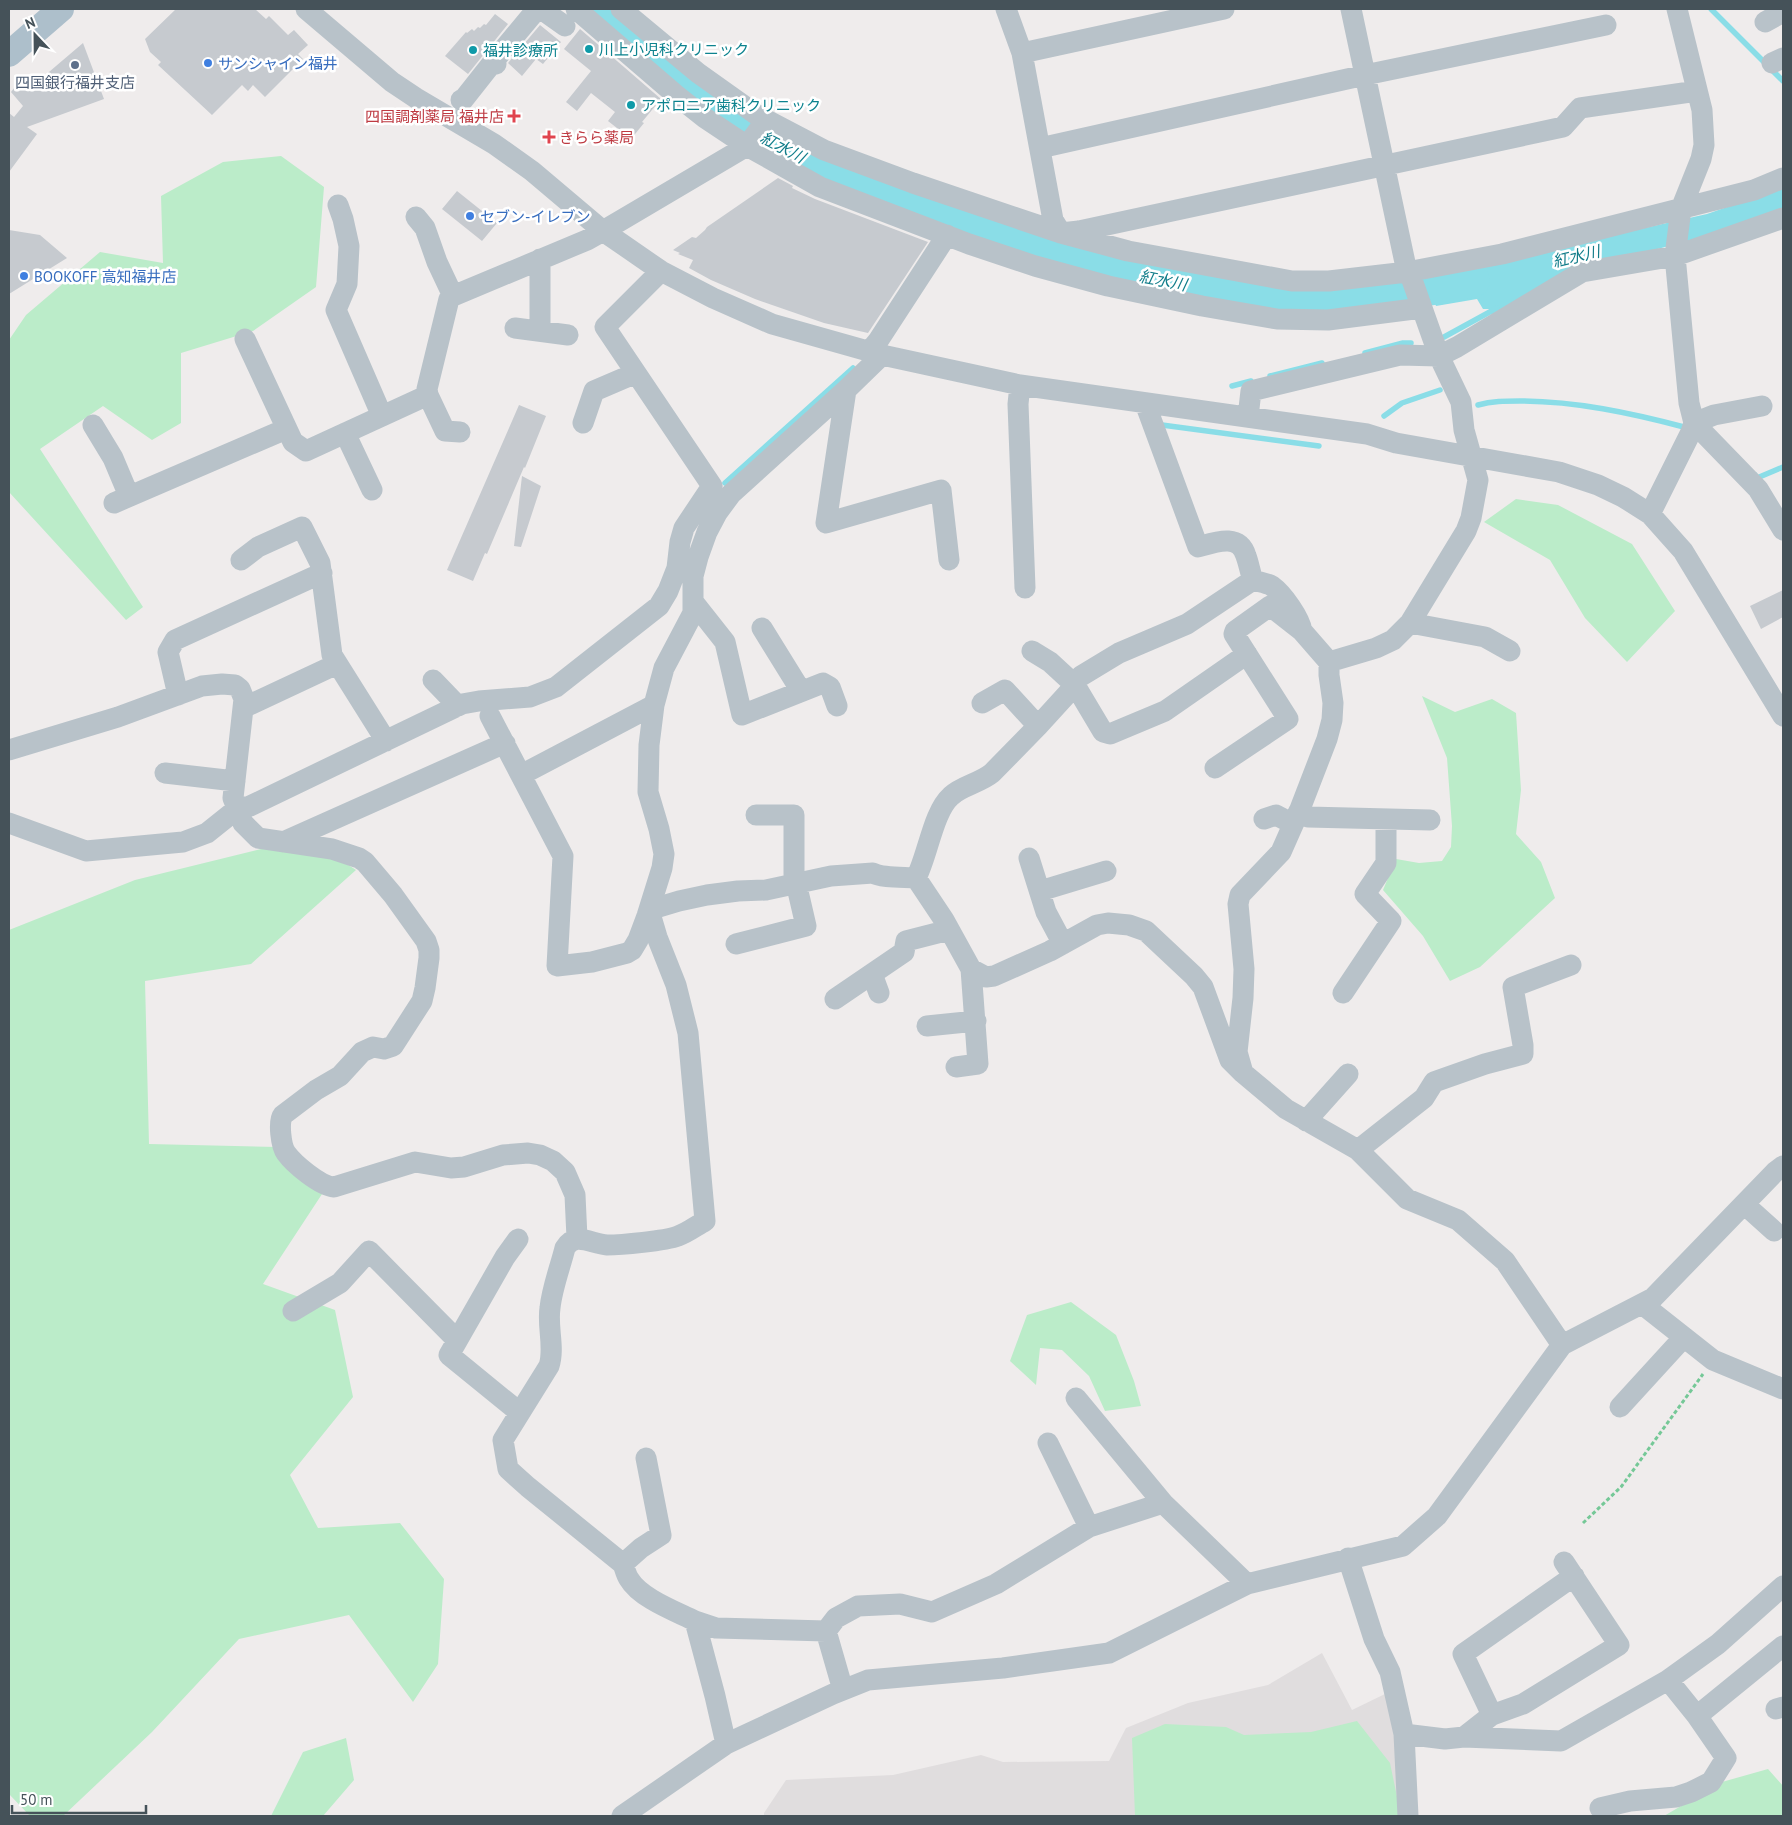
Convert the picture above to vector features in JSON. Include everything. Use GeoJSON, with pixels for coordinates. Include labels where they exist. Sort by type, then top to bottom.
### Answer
{"type":"FeatureCollection","features":[{"type":"Feature","properties":{"kind":"main road"},"geometry":{"type":"LineString","coordinates":[[9,54],[61,9]]}},
{"type":"Feature","properties":{"kind":"street"},"geometry":{"type":"LineString","coordinates":[[306,9],[392,82],[494,144],[532,171],[603,230],[661,271],[713,298],[772,324],[875,354],[1020,385],[1367,434],[1396,444],[1559,472],[1598,485],[1623,497],[1650,514],[1683,551],[1783,716]]}},
{"type":"Feature","properties":{"kind":"street"},"geometry":{"type":"LineString","coordinates":[[461,100],[494,63],[537,9]]}},
{"type":"Feature","properties":{"kind":"street"},"geometry":{"type":"LineString","coordinates":[[541,9],[570,17],[705,118],[820,187],[1035,266],[1108,286],[1202,306],[1277,319],[1328,320],[1422,307]]}},
{"type":"Feature","properties":{"kind":"street"},"geometry":{"type":"LineString","coordinates":[[620,9],[698,74],[764,122],[824,150],[913,183],[1061,233],[1128,251],[1292,282],[1329,282],[1409,274],[1680,214],[1754,190],[1783,178]]}},
{"type":"Feature","properties":{"kind":"street"},"geometry":{"type":"LineString","coordinates":[[1006,9],[1022,53],[1053,220],[1061,233]]}},
{"type":"Feature","properties":{"kind":"street"},"geometry":{"type":"LineString","coordinates":[[1022,53],[1224,9]]}},
{"type":"Feature","properties":{"kind":"street"},"geometry":{"type":"LineString","coordinates":[[1329,662],[1376,648],[1393,640],[1410,623],[1466,531],[1471,518],[1478,480],[1464,430],[1460,402],[1438,356],[1409,274],[1351,9]]}},
{"type":"Feature","properties":{"kind":"street"},"geometry":{"type":"LineString","coordinates":[[1650,514],[1692,432],[1694,423],[1689,403],[1676,252],[1680,214],[1704,145],[1702,110],[1677,9]]}},
{"type":"Feature","properties":{"kind":"street"},"geometry":{"type":"LineString","coordinates":[[1765,22],[1783,12]]}},
{"type":"Feature","properties":{"kind":"street"},"geometry":{"type":"LineString","coordinates":[[1040,148],[1365,75],[1606,25]]}},
{"type":"Feature","properties":{"kind":"street"},"geometry":{"type":"LineString","coordinates":[[1061,233],[1079,231],[1563,127],[1580,108],[1697,91]]}},
{"type":"Feature","properties":{"kind":"street"},"geometry":{"type":"LineString","coordinates":[[460,432],[445,431],[427,389],[450,299],[453,296],[587,240],[748,144],[764,122]]}},
{"type":"Feature","properties":{"kind":"street"},"geometry":{"type":"LineString","coordinates":[[338,205],[344,219],[349,246],[347,284],[336,310],[382,416]]}},
{"type":"Feature","properties":{"kind":"street"},"geometry":{"type":"LineString","coordinates":[[416,217],[425,228],[437,262],[453,296]]}},
{"type":"Feature","properties":{"kind":"street"},"geometry":{"type":"LineString","coordinates":[[1248,417],[1250,391],[1400,355],[1438,356],[1457,347],[1582,272],[1676,252],[1783,218]]}},
{"type":"Feature","properties":{"kind":"street"},"geometry":{"type":"LineString","coordinates":[[490,716],[563,856],[557,966],[592,962],[627,953],[632,950],[638,940],[662,868],[664,854],[648,792],[649,744],[654,705],[664,668],[693,613],[693,576],[707,532],[717,513],[731,494],[846,390],[875,354],[878,341],[948,235]]}},
{"type":"Feature","properties":{"kind":"street"},"geometry":{"type":"LineString","coordinates":[[540,259],[540,330]]}},
{"type":"Feature","properties":{"kind":"street"},"geometry":{"type":"LineString","coordinates":[[9,823],[86,851],[183,842],[207,833],[237,809],[250,806],[458,706],[479,701],[530,697],[556,687],[659,606],[668,591],[677,568],[680,542],[684,528],[712,486],[605,327],[661,271]]}},
{"type":"Feature","properties":{"kind":"street"},"geometry":{"type":"LineString","coordinates":[[515,328],[568,334]]}},
{"type":"Feature","properties":{"kind":"street"},"geometry":{"type":"LineString","coordinates":[[245,339],[293,442],[306,450],[428,395]]}},
{"type":"Feature","properties":{"kind":"street"},"geometry":{"type":"LineString","coordinates":[[583,423],[594,391],[636,373]]}},
{"type":"Feature","properties":{"kind":"street"},"geometry":{"type":"LineString","coordinates":[[1020,385],[1018,404],[1026,588]]}},
{"type":"Feature","properties":{"kind":"street"},"geometry":{"type":"LineString","coordinates":[[846,390],[826,523],[941,490],[949,560]]}},
{"type":"Feature","properties":{"kind":"street"},"geometry":{"type":"LineString","coordinates":[[1145,403],[1198,547],[1227,540],[1239,544],[1246,554],[1253,580]]}},
{"type":"Feature","properties":{"kind":"street"},"geometry":{"type":"LineString","coordinates":[[1694,423],[1714,416],[1762,406]]}},
{"type":"Feature","properties":{"kind":"street"},"geometry":{"type":"LineString","coordinates":[[1694,423],[1758,489],[1783,530]]}},
{"type":"Feature","properties":{"kind":"street"},"geometry":{"type":"LineString","coordinates":[[93,424],[113,458],[122,499],[286,429]]}},
{"type":"Feature","properties":{"kind":"street"},"geometry":{"type":"LineString","coordinates":[[345,433],[372,490]]}},
{"type":"Feature","properties":{"kind":"street"},"geometry":{"type":"LineString","coordinates":[[241,560],[258,547],[302,527],[320,563],[332,655],[386,740]]}},
{"type":"Feature","properties":{"kind":"street"},"geometry":{"type":"LineString","coordinates":[[178,695],[168,652],[175,640],[322,573]]}},
{"type":"Feature","properties":{"kind":"street"},"geometry":{"type":"LineString","coordinates":[[1253,580],[1270,585],[1278,591],[1301,623],[1302,631]]}},
{"type":"Feature","properties":{"kind":"street"},"geometry":{"type":"LineString","coordinates":[[916,878],[941,807],[952,795],[984,780],[992,773],[1038,726],[1081,676],[1119,652],[1187,624],[1253,580]]}},
{"type":"Feature","properties":{"kind":"street"},"geometry":{"type":"LineString","coordinates":[[694,604],[725,642],[742,715],[823,683],[830,687],[837,706]]}},
{"type":"Feature","properties":{"kind":"street"},"geometry":{"type":"LineString","coordinates":[[1215,768],[1288,719],[1234,634],[1234,631],[1270,606],[1302,631],[1329,662],[1328,675],[1333,703],[1332,720],[1327,739],[1281,852],[1240,894],[1238,904],[1244,979],[1237,1052],[1243,1073]]}},
{"type":"Feature","properties":{"kind":"street"},"geometry":{"type":"LineString","coordinates":[[1410,623],[1485,637],[1510,651]]}},
{"type":"Feature","properties":{"kind":"street"},"geometry":{"type":"LineString","coordinates":[[762,628],[800,691]]}},
{"type":"Feature","properties":{"kind":"street"},"geometry":{"type":"LineString","coordinates":[[1032,651],[1050,662],[1074,685],[1103,732],[1110,734],[1165,711],[1247,654]]}},
{"type":"Feature","properties":{"kind":"street"},"geometry":{"type":"LineString","coordinates":[[243,708],[337,664]]}},
{"type":"Feature","properties":{"kind":"street"},"geometry":{"type":"LineString","coordinates":[[432,680],[458,706]]}},
{"type":"Feature","properties":{"kind":"street"},"geometry":{"type":"LineString","coordinates":[[9,750],[118,717],[202,686],[235,685],[240,689],[244,699],[233,798],[243,823],[258,838],[332,849],[351,854],[365,862],[393,894],[426,941],[429,950],[422,1002],[393,1046],[384,1049],[373,1048],[362,1052],[340,1076],[316,1090],[283,1115],[280,1119],[280,1125],[284,1152],[326,1186],[334,1187],[415,1162],[451,1168],[464,1168],[503,1155],[528,1153],[540,1155],[554,1161],[565,1172],[575,1195],[577,1238]]}},
{"type":"Feature","properties":{"kind":"street"},"geometry":{"type":"LineString","coordinates":[[982,703],[1005,690],[1038,726]]}},
{"type":"Feature","properties":{"kind":"street"},"geometry":{"type":"LineString","coordinates":[[521,775],[654,705]]}},
{"type":"Feature","properties":{"kind":"street"},"geometry":{"type":"LineString","coordinates":[[283,842],[505,743]]}},
{"type":"Feature","properties":{"kind":"street"},"geometry":{"type":"LineString","coordinates":[[165,773],[235,781]]}},
{"type":"Feature","properties":{"kind":"street"},"geometry":{"type":"LineString","coordinates":[[736,944],[806,926],[794,874],[803,815],[756,815]]}},
{"type":"Feature","properties":{"kind":"street"},"geometry":{"type":"LineString","coordinates":[[1264,819],[1276,815],[1296,819],[1430,820]]}},
{"type":"Feature","properties":{"kind":"street"},"geometry":{"type":"LineString","coordinates":[[1344,992],[1392,921],[1365,894],[1386,863],[1386,819]]}},
{"type":"Feature","properties":{"kind":"street"},"geometry":{"type":"LineString","coordinates":[[1029,858],[1046,912],[1063,944]]}},
{"type":"Feature","properties":{"kind":"street"},"geometry":{"type":"LineString","coordinates":[[1040,891],[1106,871]]}},
{"type":"Feature","properties":{"kind":"street"},"geometry":{"type":"LineString","coordinates":[[649,910],[707,895],[766,890],[831,876],[873,873],[878,876],[916,878]]}},
{"type":"Feature","properties":{"kind":"street"},"geometry":{"type":"LineString","coordinates":[[916,878],[971,969],[978,1064],[956,1067]]}},
{"type":"Feature","properties":{"kind":"street"},"geometry":{"type":"LineString","coordinates":[[649,910],[657,937],[676,985],[688,1033],[705,1221],[677,1237],[622,1245],[605,1245],[577,1238],[569,1242],[565,1248],[550,1306],[551,1358],[503,1440],[508,1469],[623,1564],[628,1579],[653,1600],[695,1621],[716,1628],[826,1632]]}},
{"type":"Feature","properties":{"kind":"street"},"geometry":{"type":"LineString","coordinates":[[971,969],[986,977],[994,976],[1063,944],[1097,925],[1129,925],[1146,931],[1194,976],[1203,987],[1230,1060],[1243,1073],[1286,1109],[1358,1150],[1407,1199],[1458,1220],[1512,1269],[1562,1345]]}},
{"type":"Feature","properties":{"kind":"street"},"geometry":{"type":"LineString","coordinates":[[835,999],[875,983],[904,952],[906,941],[949,930]]}},
{"type":"Feature","properties":{"kind":"street"},"geometry":{"type":"LineString","coordinates":[[1358,1150],[1424,1098],[1434,1082],[1485,1064],[1523,1054],[1524,1045],[1513,987],[1571,965]]}},
{"type":"Feature","properties":{"kind":"street"},"geometry":{"type":"LineString","coordinates":[[927,1026],[976,1021]]}},
{"type":"Feature","properties":{"kind":"street"},"geometry":{"type":"LineString","coordinates":[[1306,1121],[1348,1074]]}},
{"type":"Feature","properties":{"kind":"street"},"geometry":{"type":"LineString","coordinates":[[622,1816],[726,1744],[868,1680],[1002,1668],[1109,1652],[1247,1584],[1403,1546],[1437,1516],[1562,1345],[1653,1298],[1783,1166]]}},
{"type":"Feature","properties":{"kind":"street"},"geometry":{"type":"LineString","coordinates":[[1744,1204],[1774,1231]]}},
{"type":"Feature","properties":{"kind":"street"},"geometry":{"type":"LineString","coordinates":[[518,1238],[448,1355],[519,1412]]}},
{"type":"Feature","properties":{"kind":"street"},"geometry":{"type":"LineString","coordinates":[[293,1311],[340,1283],[369,1251],[457,1340]]}},
{"type":"Feature","properties":{"kind":"street"},"geometry":{"type":"LineString","coordinates":[[1642,1304],[1713,1360],[1783,1389]]}},
{"type":"Feature","properties":{"kind":"street"},"geometry":{"type":"LineString","coordinates":[[1620,1408],[1684,1337]]}},
{"type":"Feature","properties":{"kind":"street"},"geometry":{"type":"LineString","coordinates":[[1076,1398],[1163,1503],[1247,1584]]}},
{"type":"Feature","properties":{"kind":"street"},"geometry":{"type":"LineString","coordinates":[[1048,1443],[1089,1527]]}},
{"type":"Feature","properties":{"kind":"street"},"geometry":{"type":"LineString","coordinates":[[623,1564],[641,1548],[661,1535],[646,1458]]}},
{"type":"Feature","properties":{"kind":"street"},"geometry":{"type":"LineString","coordinates":[[826,1632],[836,1618],[858,1606],[900,1604],[932,1612],[996,1584],[1089,1527],[1163,1503]]}},
{"type":"Feature","properties":{"kind":"street"},"geometry":{"type":"LineString","coordinates":[[1348,1558],[1374,1639],[1390,1672],[1404,1734],[1408,1816]]}},
{"type":"Feature","properties":{"kind":"street"},"geometry":{"type":"LineString","coordinates":[[1464,1738],[1492,1716],[1523,1704],[1619,1645],[1569,1569],[1463,1654],[1492,1716]]}},
{"type":"Feature","properties":{"kind":"street"},"geometry":{"type":"LineString","coordinates":[[1404,1734],[1445,1739],[1562,1741],[1668,1680],[1718,1644],[1783,1586]]}},
{"type":"Feature","properties":{"kind":"street"},"geometry":{"type":"LineString","coordinates":[[695,1621],[726,1744]]}},
{"type":"Feature","properties":{"kind":"street"},"geometry":{"type":"LineString","coordinates":[[826,1632],[843,1690]]}},
{"type":"Feature","properties":{"kind":"street"},"geometry":{"type":"LineString","coordinates":[[1697,1716],[1783,1646]]}},
{"type":"Feature","properties":{"kind":"street"},"geometry":{"type":"LineString","coordinates":[[1600,1808],[1630,1801],[1676,1797],[1711,1782],[1726,1758],[1697,1716],[1668,1680]]}},
{"type":"Feature","properties":{"kind":"path"},"geometry":{"type":"LineString","coordinates":[[1583,1523],[1621,1487],[1713,1360]]}},
{"type":"Feature","properties":{"kind":"shaded area"},"geometry":{"type":"Polygon","coordinates":[[[1322,1653],[1352,1710],[1387,1693],[1409,1816],[764,1816],[764,1813],[786,1780],[893,1775],[981,1755],[1003,1762],[1109,1761],[1126,1728],[1188,1703],[1268,1685],[1322,1653]]]}},
{"type":"Feature","properties":{"kind":"green space"},"geometry":{"type":"Polygon","coordinates":[[[281,156],[324,187],[316,287],[253,331],[181,353],[181,423],[152,440],[103,406],[40,449],[143,607],[126,620],[9,492],[9,340],[26,315],[100,252],[163,263],[161,196],[223,162],[281,156]]]}},
{"type":"Feature","properties":{"kind":"green space"},"geometry":{"type":"Polygon","coordinates":[[[1516,499],[1558,505],[1632,544],[1675,611],[1627,662],[1585,618],[1550,560],[1484,522],[1516,499]]]}},
{"type":"Feature","properties":{"kind":"green space"},"geometry":{"type":"Polygon","coordinates":[[[1422,696],[1455,712],[1492,699],[1516,713],[1521,790],[1516,834],[1541,862],[1555,898],[1480,967],[1450,981],[1423,936],[1383,890],[1396,859],[1419,863],[1442,861],[1451,847],[1452,826],[1447,758],[1422,696]]]}},
{"type":"Feature","properties":{"kind":"green space"},"geometry":{"type":"Polygon","coordinates":[[[273,846],[330,853],[356,870],[251,964],[145,981],[149,1144],[277,1147],[324,1191],[263,1284],[335,1310],[353,1397],[290,1475],[318,1528],[400,1523],[444,1579],[438,1664],[413,1702],[349,1615],[239,1639],[152,1732],[63,1816],[30,1816],[9,1794],[9,930],[135,880],[273,846]]]}},
{"type":"Feature","properties":{"kind":"green space"},"geometry":{"type":"Polygon","coordinates":[[[1071,1302],[1116,1335],[1134,1381],[1141,1406],[1105,1411],[1089,1376],[1062,1350],[1040,1348],[1036,1385],[1010,1361],[1027,1315],[1071,1302]]]}},
{"type":"Feature","properties":{"kind":"green space"},"geometry":{"type":"Polygon","coordinates":[[[1357,1721],[1390,1763],[1401,1816],[1135,1816],[1132,1738],[1165,1724],[1226,1727],[1244,1735],[1311,1732],[1357,1721]]]}},
{"type":"Feature","properties":{"kind":"green space"},"geometry":{"type":"Polygon","coordinates":[[[346,1738],[354,1780],[323,1816],[271,1816],[303,1752],[346,1738]]]}},
{"type":"Feature","properties":{"kind":"green space"},"geometry":{"type":"Polygon","coordinates":[[[1768,1769],[1783,1786],[1783,1816],[1664,1816],[1722,1782],[1768,1769]]]}},
{"type":"Feature","properties":{"kind":"water"},"geometry":{"type":"Polygon","coordinates":[[[1783,184],[1783,214],[1763,222],[1583,268],[1493,317],[1489,309],[1483,309],[1477,299],[1436,306],[1427,283],[1431,276],[1707,214],[1747,200],[1783,184]]]}},
{"type":"Feature","properties":{"kind":"building","name":"サンシャイン福井"},"geometry":{"type":"Polygon","coordinates":[[[176,9],[255,9],[266,19],[269,16],[288,35],[294,30],[308,45],[298,54],[303,59],[265,97],[253,85],[248,91],[242,85],[212,115],[158,65],[161,62],[150,52],[145,39],[176,9]]]}},
{"type":"Feature","properties":{"kind":"building","name":"福井診療所"},"geometry":{"type":"Polygon","coordinates":[[[495,14],[508,24],[468,74],[445,56],[466,32],[472,29],[474,31],[484,24],[486,25],[495,14]]]}},
{"type":"Feature","properties":{"kind":"building"},"geometry":{"type":"Polygon","coordinates":[[[540,25],[561,42],[543,64],[536,59],[522,76],[508,63],[540,25]]]}},
{"type":"Feature","properties":{"kind":"building"},"geometry":{"type":"Polygon","coordinates":[[[580,29],[661,99],[631,139],[608,121],[615,112],[591,93],[577,111],[566,102],[591,71],[564,49],[580,29]]]}},
{"type":"Feature","properties":{"kind":"building","name":"四国銀行福井支店"},"geometry":{"type":"Polygon","coordinates":[[[83,43],[104,99],[27,127],[37,134],[9,172],[9,113],[14,117],[23,106],[11,92],[22,78],[29,89],[83,43]]]}},
{"type":"Feature","properties":{"kind":"building"},"geometry":{"type":"Polygon","coordinates":[[[778,178],[793,186],[792,188],[815,199],[928,242],[868,333],[824,323],[755,299],[711,280],[689,268],[693,260],[673,250],[692,237],[696,238],[707,227],[778,178]]]}},
{"type":"Feature","properties":{"kind":"building","name":"セブン-イレブン"},"geometry":{"type":"Polygon","coordinates":[[[457,191],[497,223],[482,241],[442,209],[457,191]]]}},
{"type":"Feature","properties":{"kind":"building","name":"BOOKOFF 高知福井店"},"geometry":{"type":"Polygon","coordinates":[[[9,230],[40,235],[67,258],[9,294],[9,230]]]}},
{"type":"Feature","properties":{"kind":"building"},"geometry":{"type":"Polygon","coordinates":[[[519,405],[546,416],[487,554],[485,553],[473,581],[447,570],[519,405]]]}},
{"type":"Feature","properties":{"kind":"building"},"geometry":{"type":"Polygon","coordinates":[[[522,476],[541,486],[521,547],[514,546],[522,476]]]}},
{"type":"Feature","properties":{"kind":"building"},"geometry":{"type":"Polygon","coordinates":[[[1783,590],[1783,617],[1761,629],[1750,606],[1783,590]]]}},
{"type":"Feature","properties":{"kind":"waterway","name":"紅水川"},"geometry":{"type":"LineString","coordinates":[[599,9],[676,75],[750,129],[775,144],[839,177],[1024,246],[1113,270],[1275,301],[1328,306],[1474,281]]}},
{"type":"Feature","properties":{"kind":"waterway"},"geometry":{"type":"LineString","coordinates":[[1711,9],[1783,81]]}},
{"type":"Feature","properties":{"kind":"waterway"},"geometry":{"type":"LineString","coordinates":[[1444,337],[1497,308]]}},
{"type":"Feature","properties":{"kind":"waterway"},"geometry":{"type":"LineString","coordinates":[[1365,353],[1403,343],[1411,343]]}},
{"type":"Feature","properties":{"kind":"waterway"},"geometry":{"type":"LineString","coordinates":[[1270,376],[1322,363]]}},
{"type":"Feature","properties":{"kind":"waterway"},"geometry":{"type":"LineString","coordinates":[[725,483],[853,368]]}},
{"type":"Feature","properties":{"kind":"waterway"},"geometry":{"type":"LineString","coordinates":[[1232,386],[1251,381]]}},
{"type":"Feature","properties":{"kind":"waterway"},"geometry":{"type":"LineString","coordinates":[[1384,416],[1402,403],[1440,390]]}},
{"type":"Feature","properties":{"kind":"waterway"},"geometry":{"type":"LineString","coordinates":[[1478,405],[1509,401],[1561,403],[1644,417],[1684,427]]}},
{"type":"Feature","properties":{"kind":"waterway"},"geometry":{"type":"LineString","coordinates":[[1162,425],[1319,446]]}},
{"type":"Feature","properties":{"kind":"waterway"},"geometry":{"type":"LineString","coordinates":[[1755,475],[1757,478],[1783,467]]}},
{"type":"Feature","properties":{"kind":"place","name":"川上小児科クリニック"},"geometry":{"type":"Point","coordinates":[589,49]}},
{"type":"Feature","properties":{"kind":"place","name":"福井診療所"},"geometry":{"type":"Point","coordinates":[473,50]}},
{"type":"Feature","properties":{"kind":"place","name":"サンシャイン福井"},"geometry":{"type":"Point","coordinates":[208,63]}},
{"type":"Feature","properties":{"kind":"place","name":"四国銀行福井支店"},"geometry":{"type":"Point","coordinates":[75,65]}},
{"type":"Feature","properties":{"kind":"place","name":"アポロニア歯科クリニック"},"geometry":{"type":"Point","coordinates":[631,105]}},
{"type":"Feature","properties":{"kind":"place","name":"四国調剤薬局 福井店"},"geometry":{"type":"Point","coordinates":[514,116]}},
{"type":"Feature","properties":{"kind":"place","name":"きらら薬局"},"geometry":{"type":"Point","coordinates":[549,137]}},
{"type":"Feature","properties":{"kind":"place","name":"セブン-イレブン"},"geometry":{"type":"Point","coordinates":[470,216]}},
{"type":"Feature","properties":{"kind":"place","name":"BOOKOFF 高知福井店"},"geometry":{"type":"Point","coordinates":[24,276]}}]}
